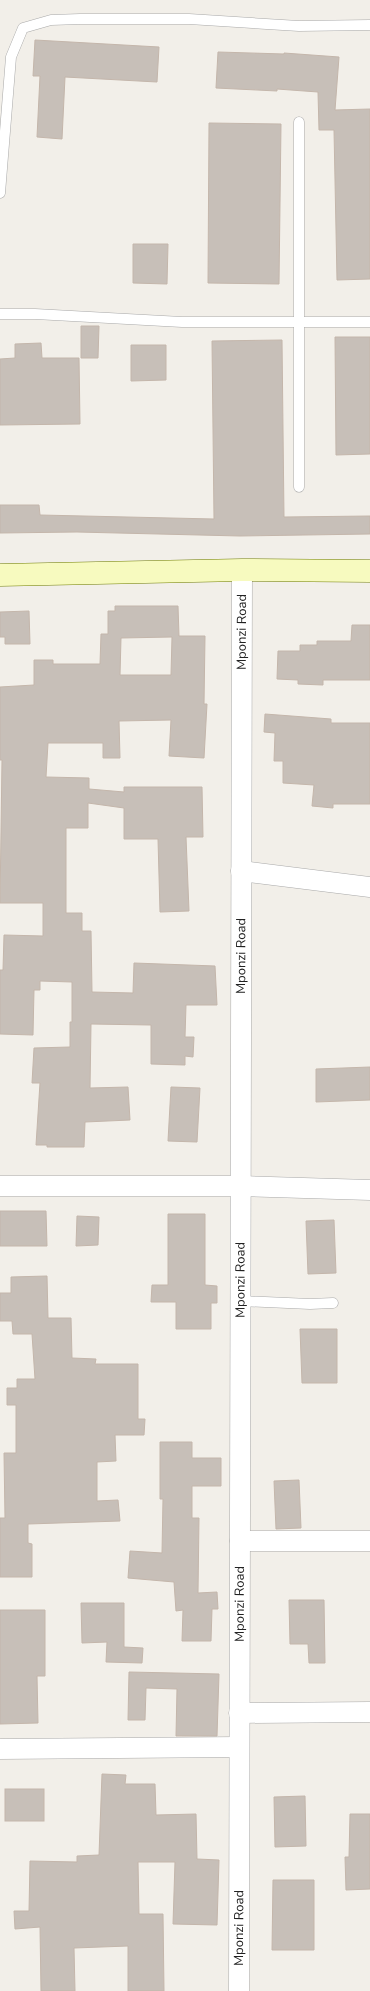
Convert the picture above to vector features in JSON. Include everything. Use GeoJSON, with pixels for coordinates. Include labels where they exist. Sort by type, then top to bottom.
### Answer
{"type":"FeatureCollection","features":[{"type":"Feature","properties":{"kind":"street"},"geometry":{"type":"LineString","coordinates":[[0,575],[242,570],[370,571]]}},
{"type":"Feature","properties":{"kind":"street","name":"Mponzi Road"},"geometry":{"type":"LineString","coordinates":[[239,1991],[242,570]]}},
{"type":"Feature","properties":{"kind":"street"},"geometry":{"type":"LineString","coordinates":[[242,871],[370,887]]}},
{"type":"Feature","properties":{"kind":"street"},"geometry":{"type":"LineString","coordinates":[[0,1186],[241,1186],[370,1190]]}},
{"type":"Feature","properties":{"kind":"street"},"geometry":{"type":"LineString","coordinates":[[240,1541],[370,1541]]}},
{"type":"Feature","properties":{"kind":"street"},"geometry":{"type":"LineString","coordinates":[[239,1713],[370,1712]]}},
{"type":"Feature","properties":{"kind":"street"},"geometry":{"type":"LineString","coordinates":[[0,1748],[239,1747]]}},
{"type":"Feature","properties":{"kind":"lane"},"geometry":{"type":"LineString","coordinates":[[0,193],[11,57],[23,28],[51,20],[80,19],[189,19],[299,26],[370,25]]}},
{"type":"Feature","properties":{"kind":"lane"},"geometry":{"type":"LineString","coordinates":[[299,122],[299,488]]}},
{"type":"Feature","properties":{"kind":"lane"},"geometry":{"type":"LineString","coordinates":[[0,314],[35,314],[182,322],[370,322]]}},
{"type":"Feature","properties":{"kind":"lane"},"geometry":{"type":"LineString","coordinates":[[240,1301],[310,1304],[334,1303]]}},
{"type":"Feature","properties":{"kind":"building"},"geometry":{"type":"Polygon","coordinates":[[[35,40],[159,47],[157,82],[65,77],[62,139],[37,137],[40,76],[33,76],[35,40]]]}},
{"type":"Feature","properties":{"kind":"building"},"geometry":{"type":"Polygon","coordinates":[[[218,52],[284,53],[339,57],[335,110],[370,109],[370,279],[337,280],[334,130],[319,130],[318,92],[277,89],[277,91],[216,88],[218,52]]]}},
{"type":"Feature","properties":{"kind":"building"},"geometry":{"type":"Polygon","coordinates":[[[209,123],[281,124],[279,284],[208,283],[209,123]]]}},
{"type":"Feature","properties":{"kind":"building"},"geometry":{"type":"Polygon","coordinates":[[[133,244],[168,244],[167,284],[133,283],[133,244]]]}},
{"type":"Feature","properties":{"kind":"building"},"geometry":{"type":"Polygon","coordinates":[[[81,326],[99,326],[98,358],[81,358],[81,326]]]}},
{"type":"Feature","properties":{"kind":"building"},"geometry":{"type":"Polygon","coordinates":[[[335,337],[370,337],[370,454],[336,455],[335,337]]]}},
{"type":"Feature","properties":{"kind":"building"},"geometry":{"type":"Polygon","coordinates":[[[282,340],[284,517],[370,516],[370,534],[240,536],[77,532],[0,533],[0,505],[39,505],[40,515],[214,519],[212,341],[282,340]]]}},
{"type":"Feature","properties":{"kind":"building"},"geometry":{"type":"Polygon","coordinates":[[[41,343],[42,358],[79,358],[80,424],[0,425],[0,359],[15,358],[15,344],[41,343]]]}},
{"type":"Feature","properties":{"kind":"building"},"geometry":{"type":"Polygon","coordinates":[[[131,345],[166,345],[166,380],[131,381],[131,345]]]}},
{"type":"Feature","properties":{"kind":"building"},"geometry":{"type":"Polygon","coordinates":[[[115,606],[178,606],[179,636],[205,636],[204,704],[207,704],[204,758],[169,756],[171,720],[119,721],[120,758],[103,758],[103,743],[48,743],[46,777],[89,778],[89,789],[124,792],[124,787],[202,787],[203,837],[186,837],[189,911],[160,912],[158,839],[124,839],[124,808],[88,803],[88,828],[66,828],[66,913],[82,913],[82,931],[91,931],[92,992],[133,993],[134,963],[215,966],[217,1005],[186,1005],[185,1037],[194,1037],[193,1057],[185,1056],[185,1065],[151,1064],[151,1025],[91,1024],[90,1088],[128,1087],[130,1120],[85,1122],[84,1147],[47,1147],[47,1145],[36,1145],[40,1083],[32,1083],[34,1048],[70,1047],[70,1022],[72,1022],[72,982],[40,981],[40,990],[34,990],[33,1035],[0,1034],[0,970],[3,970],[4,935],[43,936],[43,903],[0,903],[2,760],[0,760],[0,687],[34,685],[34,660],[53,660],[53,664],[100,664],[101,634],[108,634],[108,611],[115,611],[115,606]],[[172,637],[121,638],[120,675],[171,675],[172,637]]]}},
{"type":"Feature","properties":{"kind":"building"},"geometry":{"type":"Polygon","coordinates":[[[29,611],[30,644],[5,644],[5,637],[0,637],[0,612],[29,611]]]}},
{"type":"Feature","properties":{"kind":"building"},"geometry":{"type":"Polygon","coordinates":[[[352,625],[370,625],[370,680],[323,680],[323,685],[298,684],[298,680],[277,679],[278,651],[300,651],[300,645],[317,645],[317,641],[351,641],[352,625]]]}},
{"type":"Feature","properties":{"kind":"building"},"geometry":{"type":"Polygon","coordinates":[[[265,714],[331,719],[331,723],[370,723],[370,804],[333,804],[333,808],[312,806],[314,785],[283,783],[283,761],[274,761],[275,733],[264,732],[265,714]]]}},
{"type":"Feature","properties":{"kind":"building"},"geometry":{"type":"Polygon","coordinates":[[[370,1067],[370,1100],[316,1102],[316,1069],[370,1067]]]}},
{"type":"Feature","properties":{"kind":"building"},"geometry":{"type":"Polygon","coordinates":[[[171,1087],[200,1088],[197,1142],[168,1141],[171,1087]]]}},
{"type":"Feature","properties":{"kind":"building"},"geometry":{"type":"Polygon","coordinates":[[[0,1211],[46,1211],[47,1246],[0,1246],[0,1211]]]}},
{"type":"Feature","properties":{"kind":"building"},"geometry":{"type":"Polygon","coordinates":[[[168,1214],[205,1214],[205,1285],[217,1286],[217,1303],[211,1303],[211,1329],[176,1329],[176,1302],[151,1302],[152,1285],[168,1285],[168,1214]]]}},
{"type":"Feature","properties":{"kind":"building"},"geometry":{"type":"Polygon","coordinates":[[[77,1216],[99,1217],[98,1245],[76,1246],[77,1216]]]}},
{"type":"Feature","properties":{"kind":"building"},"geometry":{"type":"Polygon","coordinates":[[[334,1220],[336,1273],[308,1274],[306,1221],[334,1220]]]}},
{"type":"Feature","properties":{"kind":"building"},"geometry":{"type":"Polygon","coordinates":[[[47,1276],[48,1318],[71,1318],[72,1358],[96,1359],[95,1364],[138,1364],[138,1419],[145,1419],[144,1435],[115,1435],[116,1461],[97,1462],[97,1501],[118,1500],[120,1521],[28,1524],[28,1543],[32,1544],[32,1577],[0,1577],[0,1518],[5,1518],[4,1453],[16,1453],[16,1405],[7,1405],[7,1388],[17,1388],[17,1379],[35,1379],[32,1334],[13,1334],[12,1321],[0,1321],[0,1293],[11,1293],[11,1277],[47,1276]]]}},
{"type":"Feature","properties":{"kind":"building"},"geometry":{"type":"Polygon","coordinates":[[[300,1329],[337,1329],[337,1383],[302,1383],[300,1329]]]}},
{"type":"Feature","properties":{"kind":"building"},"geometry":{"type":"Polygon","coordinates":[[[160,1442],[192,1442],[192,1458],[221,1458],[221,1486],[192,1486],[192,1518],[199,1518],[198,1593],[217,1592],[218,1609],[212,1609],[211,1641],[182,1641],[183,1610],[176,1611],[174,1582],[128,1578],[130,1551],[162,1553],[163,1499],[160,1499],[160,1442]]]}},
{"type":"Feature","properties":{"kind":"building"},"geometry":{"type":"Polygon","coordinates":[[[299,1480],[301,1528],[276,1529],[274,1481],[299,1480]]]}},
{"type":"Feature","properties":{"kind":"building"},"geometry":{"type":"Polygon","coordinates":[[[289,1600],[324,1600],[325,1663],[309,1663],[308,1644],[290,1644],[289,1600]]]}},
{"type":"Feature","properties":{"kind":"building"},"geometry":{"type":"Polygon","coordinates":[[[81,1603],[124,1603],[124,1647],[143,1648],[142,1663],[106,1662],[107,1642],[82,1643],[81,1603]]]}},
{"type":"Feature","properties":{"kind":"building"},"geometry":{"type":"Polygon","coordinates":[[[0,1610],[45,1610],[45,1676],[37,1676],[38,1723],[0,1724],[0,1610]]]}},
{"type":"Feature","properties":{"kind":"building"},"geometry":{"type":"Polygon","coordinates":[[[129,1672],[219,1674],[217,1736],[176,1736],[177,1689],[146,1688],[145,1720],[128,1720],[129,1672]]]}},
{"type":"Feature","properties":{"kind":"building"},"geometry":{"type":"Polygon","coordinates":[[[102,1774],[126,1775],[125,1784],[155,1784],[156,1815],[196,1814],[197,1859],[219,1860],[217,1925],[173,1924],[175,1862],[138,1862],[139,1914],[163,1914],[164,1991],[128,1991],[128,1946],[74,1948],[75,1991],[41,1991],[40,1927],[15,1929],[14,1911],[29,1911],[30,1861],[77,1862],[77,1856],[99,1855],[102,1774]]]}},
{"type":"Feature","properties":{"kind":"building"},"geometry":{"type":"Polygon","coordinates":[[[5,1789],[44,1789],[44,1821],[5,1821],[5,1789]]]}},
{"type":"Feature","properties":{"kind":"building"},"geometry":{"type":"Polygon","coordinates":[[[305,1796],[306,1846],[275,1847],[274,1797],[305,1796]]]}},
{"type":"Feature","properties":{"kind":"building"},"geometry":{"type":"Polygon","coordinates":[[[350,1814],[370,1814],[370,1889],[346,1890],[345,1857],[349,1857],[350,1814]]]}},
{"type":"Feature","properties":{"kind":"building"},"geometry":{"type":"Polygon","coordinates":[[[273,1880],[314,1880],[314,1950],[272,1950],[273,1880]]]}}]}
